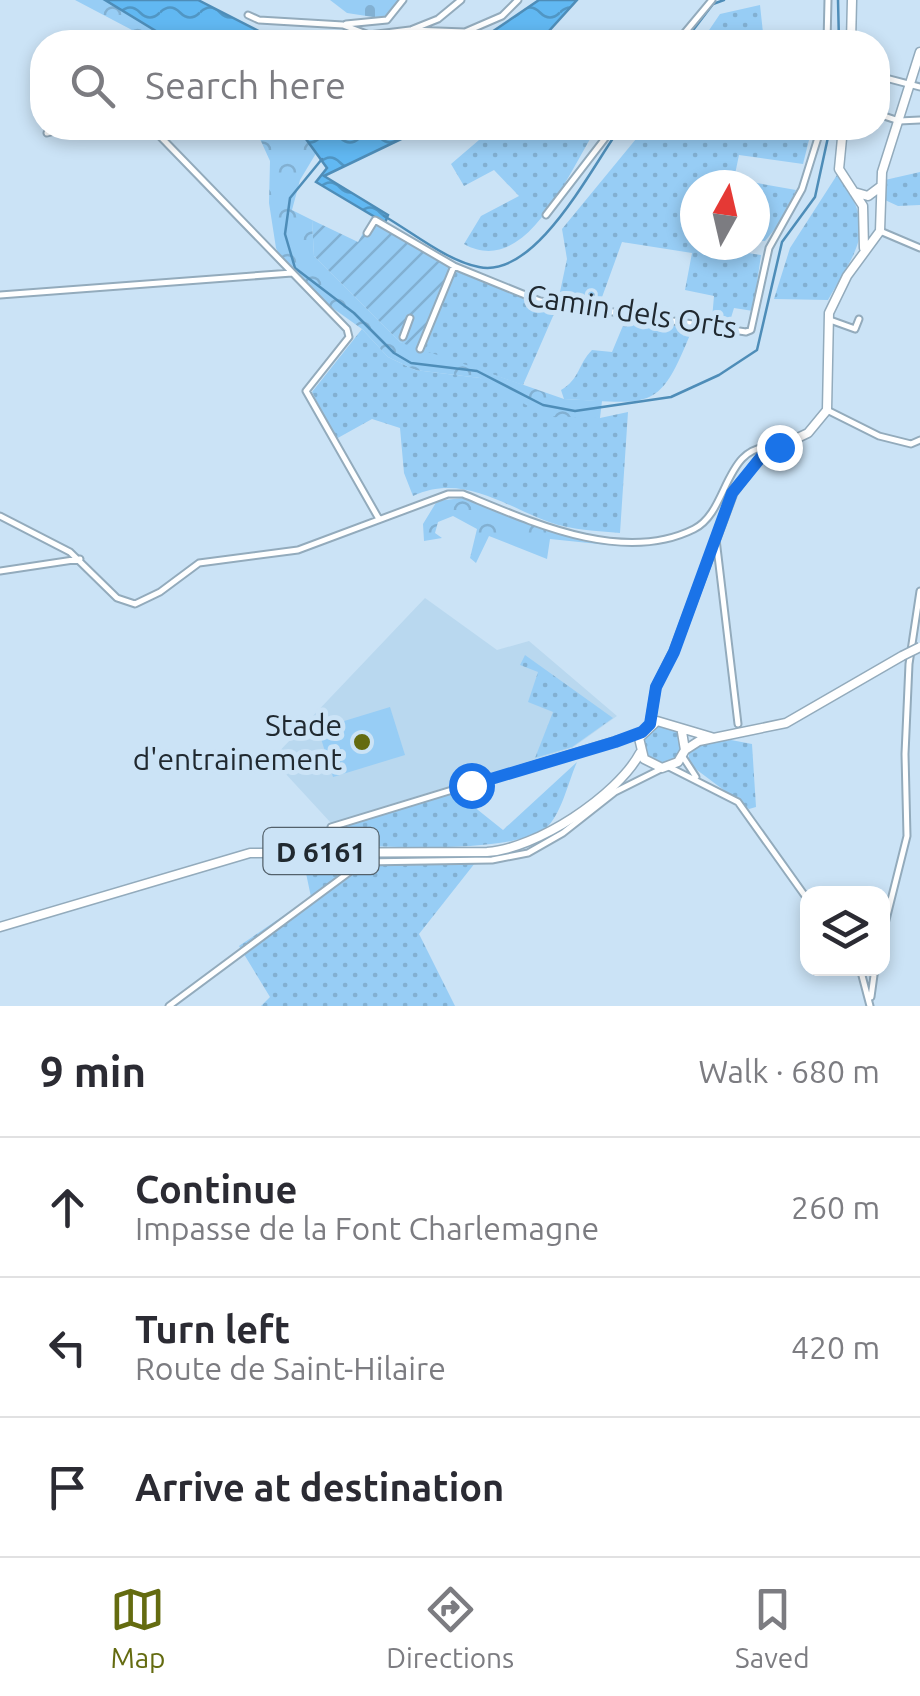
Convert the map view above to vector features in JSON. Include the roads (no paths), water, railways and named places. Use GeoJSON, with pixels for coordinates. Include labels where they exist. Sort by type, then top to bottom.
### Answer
{"type":"FeatureCollection","features":[{"type":"Feature","properties":{"kind":"main road"},"geometry":{"type":"LineString","coordinates":[[851,30],[852,0]]}},
{"type":"Feature","properties":{"kind":"main road"},"geometry":{"type":"LineString","coordinates":[[650,724],[652,699],[742,476],[762,456],[808,433],[827,410],[827,319],[863,252],[880,231],[882,186],[920,52]]}},
{"type":"Feature","properties":{"kind":"main road"},"geometry":{"type":"LineString","coordinates":[[842,140],[838,169],[872,229],[880,231]]}},
{"type":"Feature","properties":{"kind":"main road"},"geometry":{"type":"LineString","coordinates":[[854,192],[868,196],[882,186]]}},
{"type":"Feature","properties":{"kind":"main road"},"geometry":{"type":"LineString","coordinates":[[863,252],[866,218]]}},
{"type":"Feature","properties":{"kind":"main road"},"geometry":{"type":"LineString","coordinates":[[865,242],[880,231]]}},
{"type":"Feature","properties":{"kind":"main road"},"geometry":{"type":"LineString","coordinates":[[652,699],[666,721],[682,732],[715,737],[746,734],[786,723],[920,647]]}},
{"type":"Feature","properties":{"kind":"main road"},"geometry":{"type":"LineString","coordinates":[[666,721],[650,724],[642,732],[640,749],[651,765],[665,767],[715,737]]}},
{"type":"Feature","properties":{"kind":"main road"},"geometry":{"type":"LineString","coordinates":[[682,732],[684,753]]}},
{"type":"Feature","properties":{"kind":"main road","name":"D 6161"},"geometry":{"type":"LineString","coordinates":[[628,772],[640,749]]}},
{"type":"Feature","properties":{"kind":"main road","name":"D 6161"},"geometry":{"type":"LineString","coordinates":[[0,927],[250,853],[487,852],[522,847],[552,830],[628,772],[651,765]]}},
{"type":"Feature","properties":{"kind":"street"},"geometry":{"type":"LineString","coordinates":[[248,15],[259,20],[343,24],[387,20],[403,0]]}},
{"type":"Feature","properties":{"kind":"street"},"geometry":{"type":"LineString","coordinates":[[410,30],[438,20],[461,0]]}},
{"type":"Feature","properties":{"kind":"street"},"geometry":{"type":"LineString","coordinates":[[470,30],[492,21],[518,0]]}},
{"type":"Feature","properties":{"kind":"street"},"geometry":{"type":"LineString","coordinates":[[687,30],[712,0]]}},
{"type":"Feature","properties":{"kind":"street"},"geometry":{"type":"LineString","coordinates":[[827,30],[828,0]]}},
{"type":"Feature","properties":{"kind":"street"},"geometry":{"type":"LineString","coordinates":[[438,20],[440,30]]}},
{"type":"Feature","properties":{"kind":"street"},"geometry":{"type":"LineString","coordinates":[[343,24],[357,30]]}},
{"type":"Feature","properties":{"kind":"street"},"geometry":{"type":"LineString","coordinates":[[914,79],[920,86]]}},
{"type":"Feature","properties":{"kind":"street"},"geometry":{"type":"LineString","coordinates":[[890,118],[899,121],[919,117]]}},
{"type":"Feature","properties":{"kind":"street"},"geometry":{"type":"LineString","coordinates":[[164,140],[347,329],[349,336],[306,391],[378,519]]}},
{"type":"Feature","properties":{"kind":"street"},"geometry":{"type":"LineString","coordinates":[[546,214],[605,140]]}},
{"type":"Feature","properties":{"kind":"street","name":"Camin dels Orts"},"geometry":{"type":"LineString","coordinates":[[367,232],[374,220],[454,266],[540,300],[746,332],[752,330],[769,248],[802,189],[817,140]]}},
{"type":"Feature","properties":{"kind":"street"},"geometry":{"type":"LineString","coordinates":[[880,231],[920,248]]}},
{"type":"Feature","properties":{"kind":"street"},"geometry":{"type":"LineString","coordinates":[[420,348],[454,266]]}},
{"type":"Feature","properties":{"kind":"street"},"geometry":{"type":"LineString","coordinates":[[0,295],[292,274]]}},
{"type":"Feature","properties":{"kind":"street"},"geometry":{"type":"LineString","coordinates":[[403,338],[410,318]]}},
{"type":"Feature","properties":{"kind":"street"},"geometry":{"type":"LineString","coordinates":[[827,319],[855,329],[858,319]]}},
{"type":"Feature","properties":{"kind":"street"},"geometry":{"type":"LineString","coordinates":[[827,410],[879,436],[918,444]]}},
{"type":"Feature","properties":{"kind":"street"},"geometry":{"type":"LineString","coordinates":[[0,516],[80,559],[116,598],[135,604],[200,564],[298,550],[454,493],[568,533],[628,540],[674,536],[705,521],[743,458],[755,449],[779,447]]}},
{"type":"Feature","properties":{"kind":"street"},"geometry":{"type":"LineString","coordinates":[[716,538],[738,724]]}},
{"type":"Feature","properties":{"kind":"street"},"geometry":{"type":"LineString","coordinates":[[0,571],[80,559]]}},
{"type":"Feature","properties":{"kind":"street"},"geometry":{"type":"LineString","coordinates":[[890,905],[908,836],[908,682],[920,591]]}},
{"type":"Feature","properties":{"kind":"street"},"geometry":{"type":"LineString","coordinates":[[331,828],[642,732]]}},
{"type":"Feature","properties":{"kind":"street"},"geometry":{"type":"LineString","coordinates":[[615,742],[640,749]]}},
{"type":"Feature","properties":{"kind":"street"},"geometry":{"type":"LineString","coordinates":[[684,753],[698,780]]}},
{"type":"Feature","properties":{"kind":"street"},"geometry":{"type":"LineString","coordinates":[[169,1006],[363,862],[492,860],[528,852],[563,833],[615,792],[640,778],[656,775],[665,767],[738,802],[774,859],[800,890]]}},
{"type":"Feature","properties":{"kind":"street"},"geometry":{"type":"LineString","coordinates":[[862,976],[870,1005]]}},
{"type":"Feature","properties":{"kind":"street"},"geometry":{"type":"LineString","coordinates":[[870,1005],[874,976]]}},
{"type":"Feature","properties":{"kind":"water"},"geometry":{"type":"Polygon","coordinates":[[[105,0],[198,0],[257,30],[154,30],[105,0]]]}},
{"type":"Feature","properties":{"kind":"water"},"geometry":{"type":"Polygon","coordinates":[[[539,0],[577,0],[550,30],[495,30],[539,0]]]}},
{"type":"Feature","properties":{"kind":"water"},"geometry":{"type":"Polygon","coordinates":[[[307,140],[399,140],[324,176],[388,215],[385,223],[316,182],[327,168],[307,140]]]}},
{"type":"Feature","properties":{"kind":"waterway"},"geometry":{"type":"LineString","coordinates":[[693,30],[713,4],[724,0]]}},
{"type":"Feature","properties":{"kind":"waterway"},"geometry":{"type":"LineString","coordinates":[[838,0],[839,30]]}},
{"type":"Feature","properties":{"kind":"waterway"},"geometry":{"type":"LineString","coordinates":[[384,216],[455,259],[479,267],[500,266],[521,256],[541,239],[578,193],[612,140]]}},
{"type":"Feature","properties":{"kind":"waterway"},"geometry":{"type":"LineString","coordinates":[[322,159],[290,198],[285,234],[295,268],[354,313],[394,353],[411,363],[477,371],[543,405],[575,411],[671,397],[719,375],[757,350],[782,242],[815,197],[827,140]]}},
{"type":"Feature","properties":{"kind":"place","name":"Stade d'entrainement"},"geometry":{"type":"Point","coordinates":[362,742]}}]}
